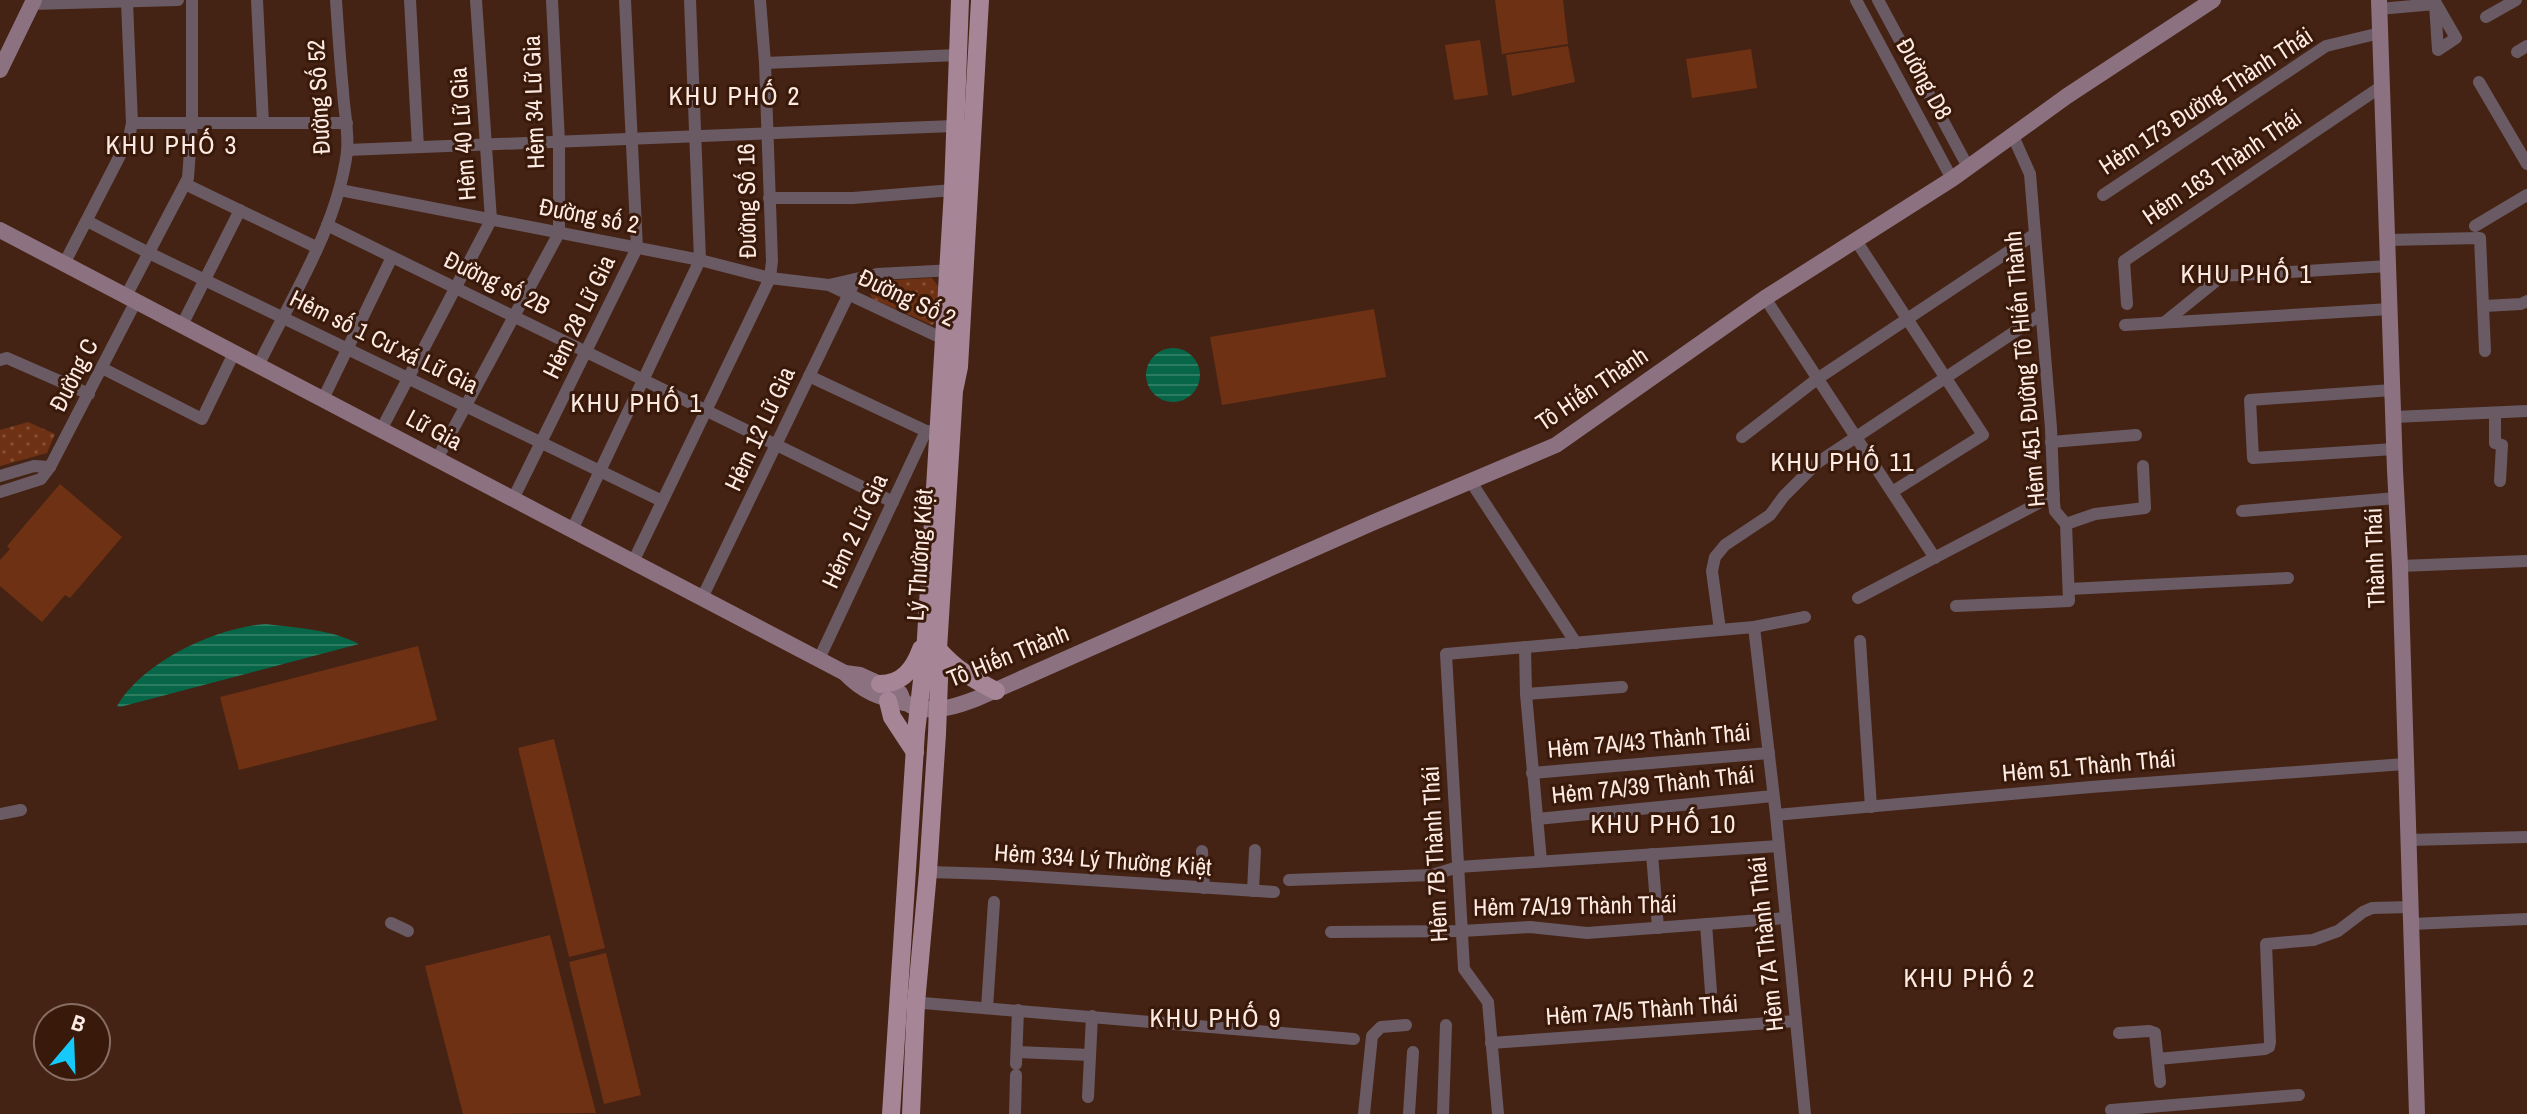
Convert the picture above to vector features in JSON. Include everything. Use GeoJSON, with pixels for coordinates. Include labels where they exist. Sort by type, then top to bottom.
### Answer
{"type":"FeatureCollection","features":[{"type":"Feature","properties":{"kind":"main road","name":"Lý Thường Kiệt"},"geometry":{"type":"LineString","coordinates":[[957,270],[953,190],[960,0]]}},
{"type":"Feature","properties":{"kind":"main road","name":"Lý Thường Kiệt"},"geometry":{"type":"LineString","coordinates":[[911,1114],[907,1002],[915,752],[898,699],[932,642],[954,391],[952,343],[980,0]]}},
{"type":"Feature","properties":{"kind":"main road","name":"Tô Hiến Thành"},"geometry":{"type":"LineString","coordinates":[[898,699],[938,709],[996,691],[1372,523],[1556,445],[1765,298],[1952,179],[2067,96],[2213,0]]}},
{"type":"Feature","properties":{"kind":"main road"},"geometry":{"type":"LineString","coordinates":[[0,70],[32,2]]}},
{"type":"Feature","properties":{"kind":"main road","name":"Thành Thái"},"geometry":{"type":"LineString","coordinates":[[2379,5],[2417,1114]]}},
{"type":"Feature","properties":{"kind":"main road","name":"Lữ Gia"},"geometry":{"type":"LineString","coordinates":[[0,230],[819,659],[845,673],[858,687],[898,699]]}},
{"type":"Feature","properties":{"kind":"main road","name":"Lý Thường Kiệt"},"geometry":{"type":"LineString","coordinates":[[891,1114],[928,872],[938,709],[932,642],[931,431],[952,343]]}},
{"type":"Feature","properties":{"kind":"main road"},"geometry":{"type":"LineString","coordinates":[[915,752],[892,717],[898,699],[898,681],[932,642],[965,675],[996,691]]}},
{"type":"Feature","properties":{"kind":"street"},"geometry":{"type":"LineString","coordinates":[[32,2],[178,0]]}},
{"type":"Feature","properties":{"kind":"street","name":"Đường C"},"geometry":{"type":"LineString","coordinates":[[50,467],[102,368],[149,253],[188,178],[192,123],[192,0]]}},
{"type":"Feature","properties":{"kind":"street"},"geometry":{"type":"LineString","coordinates":[[257,0],[263,123]]}},
{"type":"Feature","properties":{"kind":"street","name":"Đường Số 52"},"geometry":{"type":"LineString","coordinates":[[258,366],[327,225],[340,190],[347,150],[347,123],[336,0]]}},
{"type":"Feature","properties":{"kind":"street"},"geometry":{"type":"LineString","coordinates":[[410,0],[418,147]]}},
{"type":"Feature","properties":{"kind":"street","name":"Hẻm 40 Lữ Gia"},"geometry":{"type":"LineString","coordinates":[[381,430],[491,220],[476,0]]}},
{"type":"Feature","properties":{"kind":"street","name":"Hẻm 34 Lữ Gia"},"geometry":{"type":"LineString","coordinates":[[437,459],[559,233],[559,142],[552,0]]}},
{"type":"Feature","properties":{"kind":"street","name":"Hẻm 28 Lữ Gia"},"geometry":{"type":"LineString","coordinates":[[513,499],[637,248],[625,0]]}},
{"type":"Feature","properties":{"kind":"street"},"geometry":{"type":"LineString","coordinates":[[572,530],[700,260],[690,0]]}},
{"type":"Feature","properties":{"kind":"street","name":"Đường Số 16"},"geometry":{"type":"LineString","coordinates":[[633,562],[770,278],[768,133],[760,0]]}},
{"type":"Feature","properties":{"kind":"street","name":"Đường D8"},"geometry":{"type":"LineString","coordinates":[[1856,0],[1952,179]]}},
{"type":"Feature","properties":{"kind":"street","name":"Đường D8"},"geometry":{"type":"LineString","coordinates":[[1878,0],[1968,167]]}},
{"type":"Feature","properties":{"kind":"street"},"geometry":{"type":"LineString","coordinates":[[2486,17],[2516,0]]}},
{"type":"Feature","properties":{"kind":"street"},"geometry":{"type":"LineString","coordinates":[[64,264],[129,138],[132,123],[127,2]]}},
{"type":"Feature","properties":{"kind":"street"},"geometry":{"type":"LineString","coordinates":[[2379,5],[2434,2]]}},
{"type":"Feature","properties":{"kind":"street","name":"Hẻm 173 Đường Thành Thái"},"geometry":{"type":"LineString","coordinates":[[2103,195],[2326,46],[2380,33]]}},
{"type":"Feature","properties":{"kind":"street"},"geometry":{"type":"LineString","coordinates":[[765,63],[958,55]]}},
{"type":"Feature","properties":{"kind":"street"},"geometry":{"type":"LineString","coordinates":[[2479,82],[2527,164]]}},
{"type":"Feature","properties":{"kind":"street","name":"Hẻm 163 Thành Thái"},"geometry":{"type":"LineString","coordinates":[[2127,304],[2124,261],[2382,86]]}},
{"type":"Feature","properties":{"kind":"street"},"geometry":{"type":"LineString","coordinates":[[132,123],[347,123]]}},
{"type":"Feature","properties":{"kind":"street"},"geometry":{"type":"LineString","coordinates":[[347,150],[954,126]]}},
{"type":"Feature","properties":{"kind":"street","name":"Hẻm 451 Đường Tô Hiến Thành"},"geometry":{"type":"LineString","coordinates":[[2013,136],[2030,174],[2055,511],[2066,524],[2069,595]]}},
{"type":"Feature","properties":{"kind":"street"},"geometry":{"type":"LineString","coordinates":[[185,184],[316,247]]}},
{"type":"Feature","properties":{"kind":"street","name":"Đường số 2"},"geometry":{"type":"LineString","coordinates":[[340,190],[700,260],[770,278],[829,285]]}},
{"type":"Feature","properties":{"kind":"street"},"geometry":{"type":"LineString","coordinates":[[769,198],[853,198],[953,190]]}},
{"type":"Feature","properties":{"kind":"street"},"geometry":{"type":"LineString","coordinates":[[2475,226],[2527,195]]}},
{"type":"Feature","properties":{"kind":"street"},"geometry":{"type":"LineString","coordinates":[[182,325],[240,210]]}},
{"type":"Feature","properties":{"kind":"street","name":"Hẻm số 1 Cư xá Lữ Gia"},"geometry":{"type":"LineString","coordinates":[[87,221],[662,501]]}},
{"type":"Feature","properties":{"kind":"street","name":"Đường số 2B"},"geometry":{"type":"LineString","coordinates":[[327,225],[893,502]]}},
{"type":"Feature","properties":{"kind":"street"},"geometry":{"type":"LineString","coordinates":[[1742,437],[1817,379],[2035,234]]}},
{"type":"Feature","properties":{"kind":"street"},"geometry":{"type":"LineString","coordinates":[[2387,240],[2480,238],[2485,351]]}},
{"type":"Feature","properties":{"kind":"street"},"geometry":{"type":"LineString","coordinates":[[1855,239],[1983,435],[1892,492]]}},
{"type":"Feature","properties":{"kind":"street"},"geometry":{"type":"LineString","coordinates":[[323,399],[392,257]]}},
{"type":"Feature","properties":{"kind":"street"},"geometry":{"type":"LineString","coordinates":[[2164,322],[2222,276],[2388,266]]}},
{"type":"Feature","properties":{"kind":"street","name":"Đường Số 2"},"geometry":{"type":"LineString","coordinates":[[829,285],[877,274],[957,270]]}},
{"type":"Feature","properties":{"kind":"street","name":"Hẻm 12 Lữ Gia"},"geometry":{"type":"LineString","coordinates":[[702,598],[856,279]]}},
{"type":"Feature","properties":{"kind":"street","name":"Đường Số 2"},"geometry":{"type":"LineString","coordinates":[[829,285],[952,343]]}},
{"type":"Feature","properties":{"kind":"street"},"geometry":{"type":"LineString","coordinates":[[1765,298],[1935,558]]}},
{"type":"Feature","properties":{"kind":"street"},"geometry":{"type":"LineString","coordinates":[[2484,306],[2527,301]]}},
{"type":"Feature","properties":{"kind":"street"},"geometry":{"type":"LineString","coordinates":[[2125,325],[2390,309]]}},
{"type":"Feature","properties":{"kind":"street"},"geometry":{"type":"LineString","coordinates":[[1720,630],[1712,571],[1719,551],[1770,515],[1817,463],[2040,315]]}},
{"type":"Feature","properties":{"kind":"street"},"geometry":{"type":"LineString","coordinates":[[102,368],[202,419],[234,353]]}},
{"type":"Feature","properties":{"kind":"street"},"geometry":{"type":"LineString","coordinates":[[0,360],[7,358],[89,394]]}},
{"type":"Feature","properties":{"kind":"street"},"geometry":{"type":"LineString","coordinates":[[809,376],[931,431]]}},
{"type":"Feature","properties":{"kind":"street"},"geometry":{"type":"LineString","coordinates":[[2392,390],[2250,400],[2253,458],[2394,449]]}},
{"type":"Feature","properties":{"kind":"street"},"geometry":{"type":"LineString","coordinates":[[2394,417],[2527,411]]}},
{"type":"Feature","properties":{"kind":"street"},"geometry":{"type":"LineString","coordinates":[[2495,413],[2495,443],[2502,445],[2500,481]]}},
{"type":"Feature","properties":{"kind":"street","name":"Hẻm 2 Lữ Gia"},"geometry":{"type":"LineString","coordinates":[[819,659],[893,502],[931,431]]}},
{"type":"Feature","properties":{"kind":"street"},"geometry":{"type":"LineString","coordinates":[[2051,442],[2136,435]]}},
{"type":"Feature","properties":{"kind":"street"},"geometry":{"type":"LineString","coordinates":[[0,476],[34,466],[50,467]]}},
{"type":"Feature","properties":{"kind":"street"},"geometry":{"type":"LineString","coordinates":[[2066,524],[2095,514],[2145,508],[2143,466]]}},
{"type":"Feature","properties":{"kind":"street"},"geometry":{"type":"LineString","coordinates":[[0,492],[41,479],[50,467]]}},
{"type":"Feature","properties":{"kind":"street"},"geometry":{"type":"LineString","coordinates":[[1471,482],[1576,643]]}},
{"type":"Feature","properties":{"kind":"street"},"geometry":{"type":"LineString","coordinates":[[1858,598],[2054,495]]}},
{"type":"Feature","properties":{"kind":"street"},"geometry":{"type":"LineString","coordinates":[[2242,511],[2396,498]]}},
{"type":"Feature","properties":{"kind":"street"},"geometry":{"type":"LineString","coordinates":[[2400,566],[2527,561]]}},
{"type":"Feature","properties":{"kind":"street"},"geometry":{"type":"LineString","coordinates":[[1956,606],[2288,578]]}},
{"type":"Feature","properties":{"kind":"street"},"geometry":{"type":"LineString","coordinates":[[1525,647],[1754,627],[1805,617]]}},
{"type":"Feature","properties":{"kind":"street","name":"Hẻm 7A Thành Thái"},"geometry":{"type":"LineString","coordinates":[[1754,627],[1805,1114]]}},
{"type":"Feature","properties":{"kind":"street"},"geometry":{"type":"LineString","coordinates":[[1860,641],[1871,807]]}},
{"type":"Feature","properties":{"kind":"street","name":"Hẻm 7A/43 Thành Thái"},"geometry":{"type":"LineString","coordinates":[[1525,647],[1526,694],[1541,861]]}},
{"type":"Feature","properties":{"kind":"street","name":"Hẻm 7B Thành Thái"},"geometry":{"type":"LineString","coordinates":[[1498,1114],[1488,1002],[1464,969],[1446,654],[1525,647]]}},
{"type":"Feature","properties":{"kind":"street"},"geometry":{"type":"LineString","coordinates":[[1526,694],[1622,687]]}},
{"type":"Feature","properties":{"kind":"street","name":"Hẻm 7A/43 Thành Thái"},"geometry":{"type":"LineString","coordinates":[[1532,773],[1769,753]]}},
{"type":"Feature","properties":{"kind":"street","name":"Hẻm 51 Thành Thái"},"geometry":{"type":"LineString","coordinates":[[1776,815],[2405,764]]}},
{"type":"Feature","properties":{"kind":"street","name":"Hẻm 7A/39 Thành Thái"},"geometry":{"type":"LineString","coordinates":[[1537,819],[1773,796]]}},
{"type":"Feature","properties":{"kind":"street"},"geometry":{"type":"LineString","coordinates":[[0,814],[21,810]]}},
{"type":"Feature","properties":{"kind":"street"},"geometry":{"type":"LineString","coordinates":[[2408,840],[2527,837]]}},
{"type":"Feature","properties":{"kind":"street"},"geometry":{"type":"LineString","coordinates":[[1289,880],[1432,875],[1458,867],[1779,846]]}},
{"type":"Feature","properties":{"kind":"street"},"geometry":{"type":"LineString","coordinates":[[1253,891],[1255,850]]}},
{"type":"Feature","properties":{"kind":"street"},"geometry":{"type":"LineString","coordinates":[[1202,851],[1204,888]]}},
{"type":"Feature","properties":{"kind":"street"},"geometry":{"type":"LineString","coordinates":[[1652,854],[1658,928]]}},
{"type":"Feature","properties":{"kind":"street","name":"Hẻm 334 Lý Thường Kiệt"},"geometry":{"type":"LineString","coordinates":[[928,872],[1274,892]]}},
{"type":"Feature","properties":{"kind":"street"},"geometry":{"type":"LineString","coordinates":[[987,1008],[994,902]]}},
{"type":"Feature","properties":{"kind":"street"},"geometry":{"type":"LineString","coordinates":[[2158,1059],[2269,1047],[2266,944],[2313,940],[2338,931],[2372,908],[2410,907]]}},
{"type":"Feature","properties":{"kind":"street","name":"Hẻm 7A/19 Thành Thái"},"geometry":{"type":"LineString","coordinates":[[1331,932],[1530,927],[1587,933],[1786,918]]}},
{"type":"Feature","properties":{"kind":"street"},"geometry":{"type":"LineString","coordinates":[[2411,924],[2527,919]]}},
{"type":"Feature","properties":{"kind":"street"},"geometry":{"type":"LineString","coordinates":[[391,923],[408,931]]}},
{"type":"Feature","properties":{"kind":"street"},"geometry":{"type":"LineString","coordinates":[[1706,924],[1711,992]]}},
{"type":"Feature","properties":{"kind":"street"},"geometry":{"type":"LineString","coordinates":[[907,1002],[1354,1039]]}},
{"type":"Feature","properties":{"kind":"street"},"geometry":{"type":"LineString","coordinates":[[1015,1114],[1018,1010]]}},
{"type":"Feature","properties":{"kind":"street"},"geometry":{"type":"LineString","coordinates":[[1088,1097],[1092,1016]]}},
{"type":"Feature","properties":{"kind":"street","name":"Hẻm 7A/5 Thành Thái"},"geometry":{"type":"LineString","coordinates":[[1491,1043],[1796,1021]]}},
{"type":"Feature","properties":{"kind":"street"},"geometry":{"type":"LineString","coordinates":[[1364,1114],[1372,1036],[1381,1027],[1406,1025]]}},
{"type":"Feature","properties":{"kind":"street"},"geometry":{"type":"LineString","coordinates":[[1443,1114],[1446,1025]]}},
{"type":"Feature","properties":{"kind":"street"},"geometry":{"type":"LineString","coordinates":[[2119,1033],[2153,1031],[2160,1082]]}},
{"type":"Feature","properties":{"kind":"street"},"geometry":{"type":"LineString","coordinates":[[1409,1114],[1413,1052]]}},
{"type":"Feature","properties":{"kind":"street"},"geometry":{"type":"LineString","coordinates":[[1016,1064],[1090,1055]]}},
{"type":"Feature","properties":{"kind":"street"},"geometry":{"type":"LineString","coordinates":[[2111,1110],[2210,1108],[2299,1095]]}},
{"type":"Feature","properties":{"kind":"shaded area"},"geometry":{"type":"Polygon","coordinates":[[[1495,0],[1563,0],[1568,44],[1502,54],[1495,0]]]}},
{"type":"Feature","properties":{"kind":"shaded area"},"geometry":{"type":"Polygon","coordinates":[[[1480,40],[1488,95],[1454,100],[1445,45],[1480,40]]]}},
{"type":"Feature","properties":{"kind":"shaded area"},"geometry":{"type":"Polygon","coordinates":[[[1568,46],[1575,82],[1512,96],[1506,55],[1568,46]]]}},
{"type":"Feature","properties":{"kind":"shaded area"},"geometry":{"type":"Polygon","coordinates":[[[1751,49],[1757,88],[1692,98],[1686,59],[1751,49]]]}},
{"type":"Feature","properties":{"kind":"shaded area"},"geometry":{"type":"Polygon","coordinates":[[[932,278],[938,286],[936,321],[932,325],[873,299],[870,294],[870,287],[875,281],[932,278]]]}},
{"type":"Feature","properties":{"kind":"shaded area"},"geometry":{"type":"Polygon","coordinates":[[[1374,309],[1386,377],[1222,405],[1210,337],[1374,309]]]}},
{"type":"Feature","properties":{"kind":"shaded area"},"geometry":{"type":"Polygon","coordinates":[[[1173,348],[1192,356],[1200,375],[1192,394],[1173,402],[1154,394],[1146,375],[1154,356],[1173,348]]]}},
{"type":"Feature","properties":{"kind":"shaded area"},"geometry":{"type":"Polygon","coordinates":[[[28,422],[55,434],[47,453],[0,466],[0,430],[28,422]]]}},
{"type":"Feature","properties":{"kind":"shaded area"},"geometry":{"type":"Polygon","coordinates":[[[60,484],[122,537],[70,598],[65,595],[42,622],[0,586],[0,560],[10,549],[7,546],[60,484]]]}},
{"type":"Feature","properties":{"kind":"shaded area"},"geometry":{"type":"Polygon","coordinates":[[[266,624],[325,632],[359,644],[117,706],[144,675],[183,649],[226,632],[266,624]]]}},
{"type":"Feature","properties":{"kind":"shaded area"},"geometry":{"type":"Polygon","coordinates":[[[418,646],[437,720],[239,770],[220,697],[418,646]]]}},
{"type":"Feature","properties":{"kind":"shaded area"},"geometry":{"type":"Polygon","coordinates":[[[554,739],[605,948],[569,957],[518,748],[554,739]]]}},
{"type":"Feature","properties":{"kind":"shaded area"},"geometry":{"type":"Polygon","coordinates":[[[550,935],[596,1113],[463,1114],[425,966],[550,935]]]}},
{"type":"Feature","properties":{"kind":"shaded area"},"geometry":{"type":"Polygon","coordinates":[[[606,953],[641,1095],[604,1104],[569,962],[606,953]]]}},
{"type":"Feature","properties":{"kind":"district","name":"KHU PHỐ 2"},"geometry":{"type":"Point","coordinates":[735,96]}},
{"type":"Feature","properties":{"kind":"district","name":"KHU PHỐ 3"},"geometry":{"type":"Point","coordinates":[172,145]}},
{"type":"Feature","properties":{"kind":"district","name":"KHU PHỐ 1"},"geometry":{"type":"Point","coordinates":[2247,274]}},
{"type":"Feature","properties":{"kind":"district","name":"KHU PHỐ 1"},"geometry":{"type":"Point","coordinates":[637,403]}},
{"type":"Feature","properties":{"kind":"district","name":"KHU PHỐ 11"},"geometry":{"type":"Point","coordinates":[1843,462]}},
{"type":"Feature","properties":{"kind":"district","name":"KHU PHỐ 10"},"geometry":{"type":"Point","coordinates":[1664,824]}},
{"type":"Feature","properties":{"kind":"district","name":"KHU PHỐ 2"},"geometry":{"type":"Point","coordinates":[1970,978]}},
{"type":"Feature","properties":{"kind":"district","name":"KHU PHỐ 9"},"geometry":{"type":"Point","coordinates":[1216,1018]}}]}
